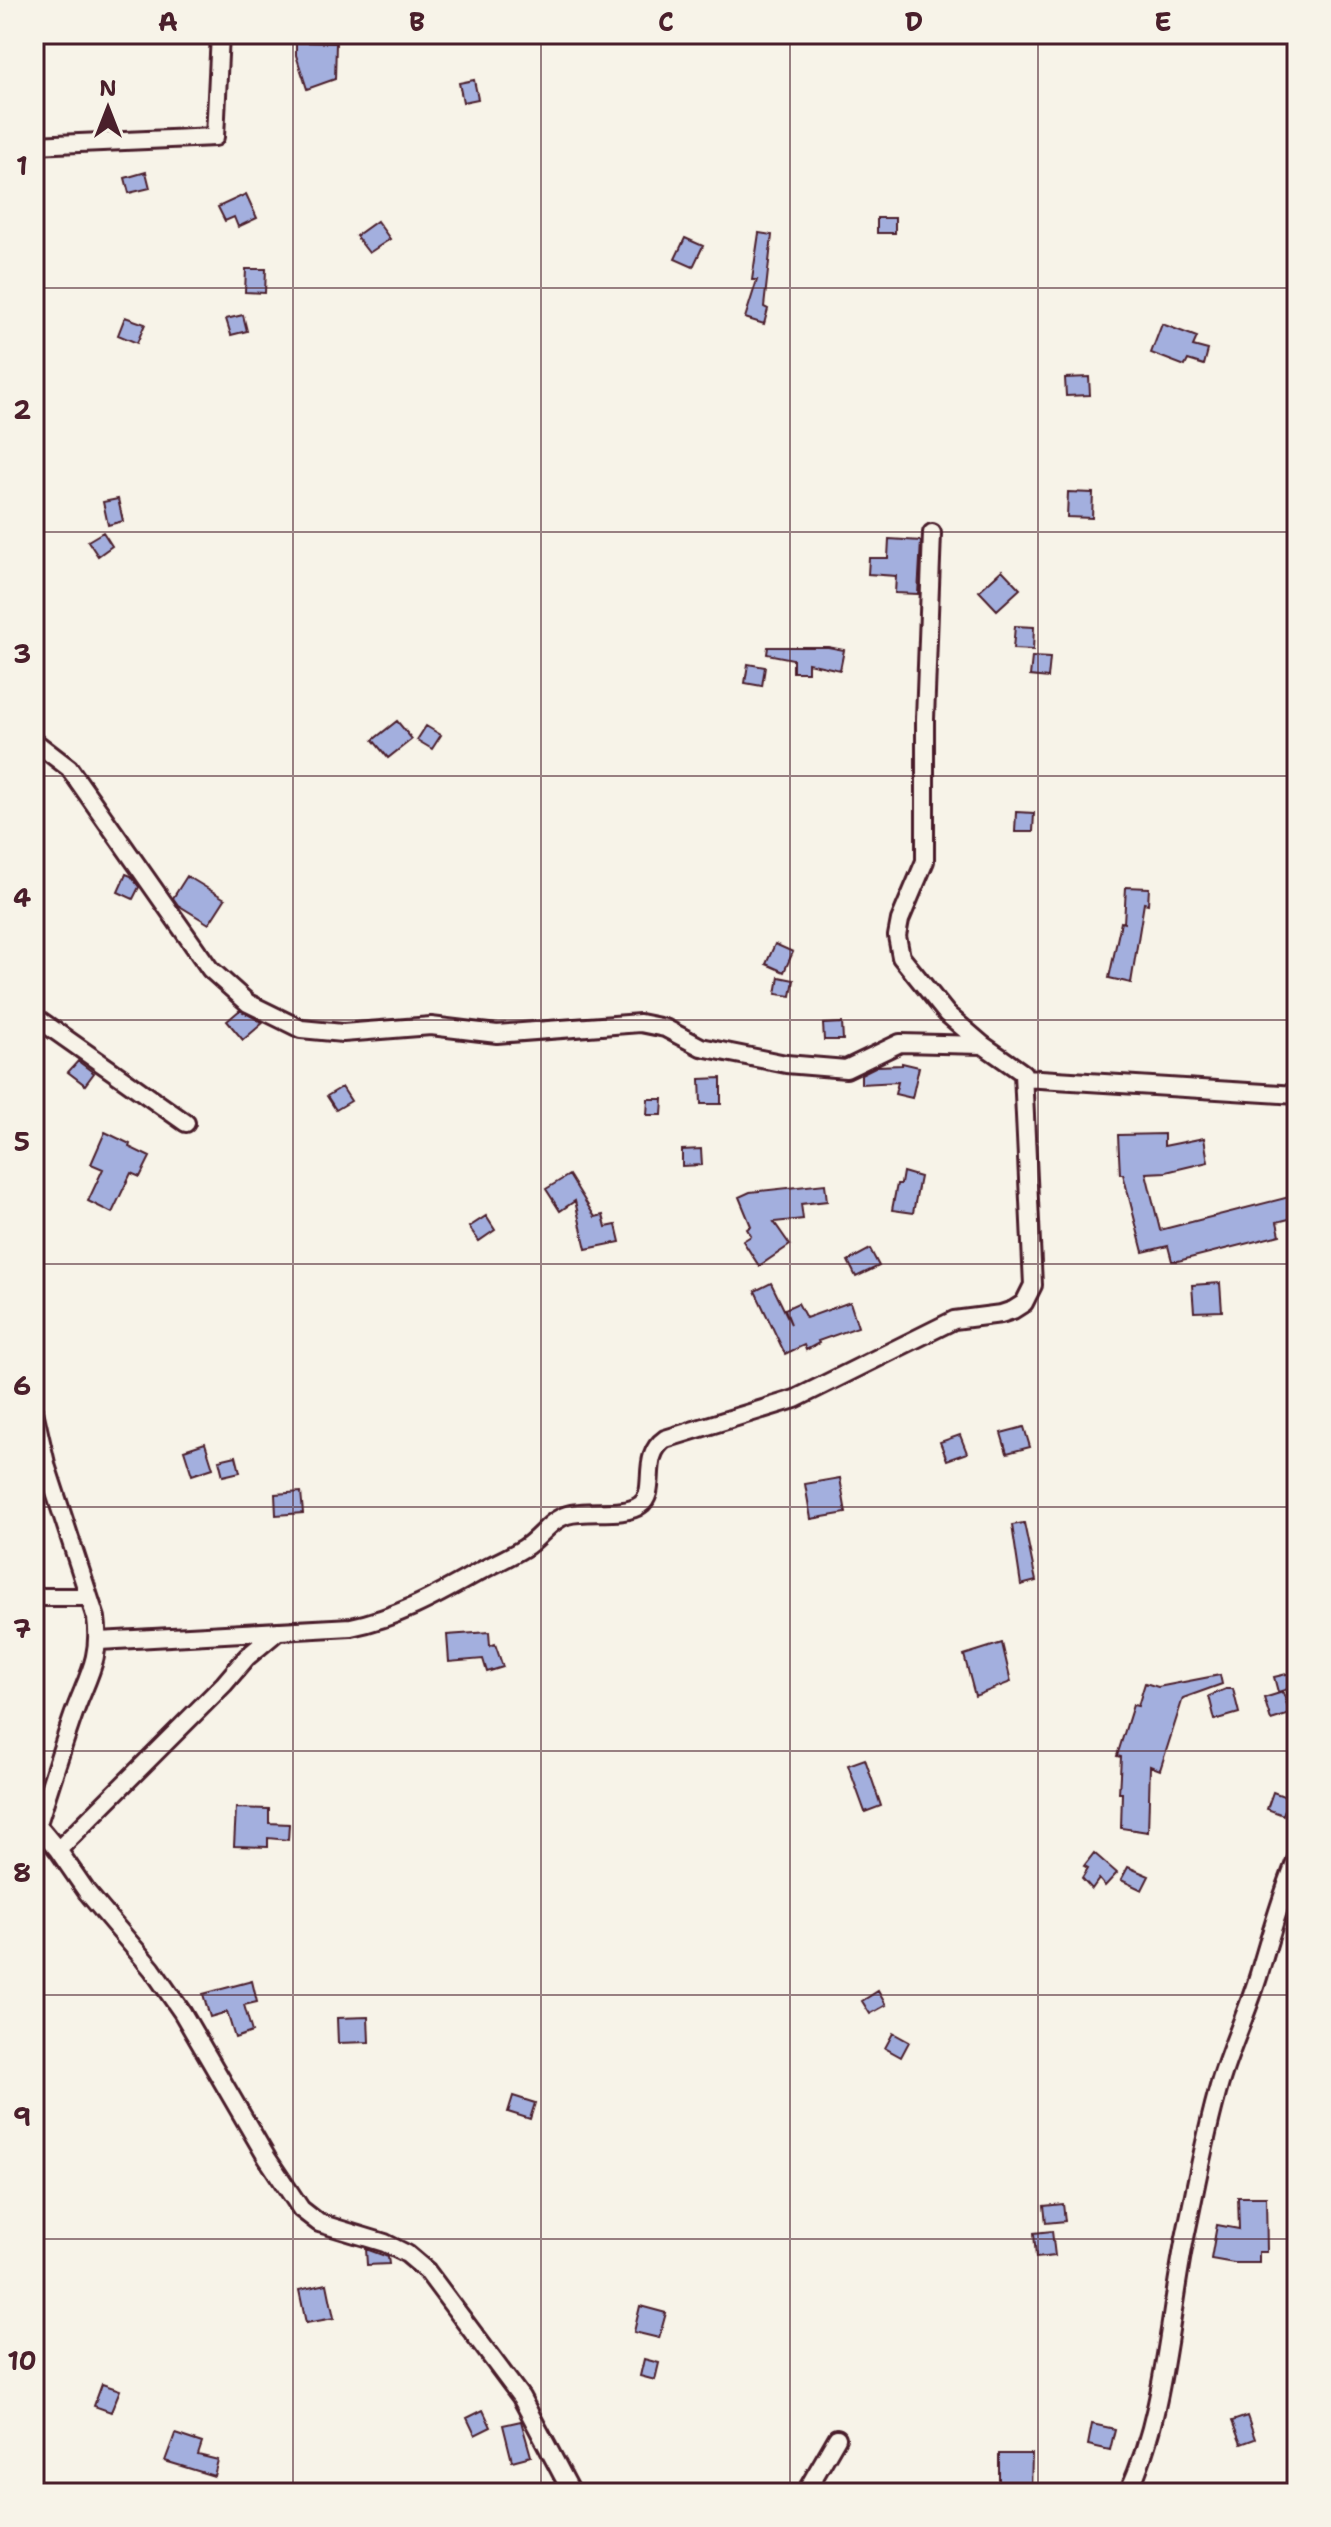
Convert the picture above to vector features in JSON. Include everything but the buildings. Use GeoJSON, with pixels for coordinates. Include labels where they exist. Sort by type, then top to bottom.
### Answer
{"type":"FeatureCollection","features":[{"type":"Feature","properties":{"kind":"street"},"geometry":{"type":"LineString","coordinates":[[34,145],[215,137],[220,34]]}},
{"type":"Feature","properties":{"kind":"street"},"geometry":{"type":"LineString","coordinates":[[99,1641],[351,1627],[380,1621],[433,1599],[535,1541],[553,1522],[565,1515],[629,1509],[641,1505],[646,1497],[650,1456],[656,1445],[665,1439],[795,1399],[954,1320],[1001,1314],[1024,1303],[1033,1285],[1024,1078],[1020,1068],[983,1045],[947,1014],[901,957],[897,947],[900,920],[925,861],[925,705],[932,533]]}},
{"type":"Feature","properties":{"kind":"street"},"geometry":{"type":"LineString","coordinates":[[34,741],[69,768],[210,969],[248,1003],[301,1029],[343,1033],[431,1026],[497,1034],[640,1023],[665,1028],[701,1047],[786,1064],[846,1069],[900,1043],[983,1045]]}},
{"type":"Feature","properties":{"kind":"street"},"geometry":{"type":"LineString","coordinates":[[34,1016],[186,1123]]}},
{"type":"Feature","properties":{"kind":"street"},"geometry":{"type":"LineString","coordinates":[[1024,1078],[1297,1095]]}},
{"type":"Feature","properties":{"kind":"street"},"geometry":{"type":"LineString","coordinates":[[34,1411],[47,1468],[96,1618],[99,1641],[95,1662],[72,1718],[36,1831],[58,1850],[87,1892],[152,1969],[182,2012],[259,2146],[301,2209],[319,2223],[385,2243],[407,2254],[427,2271],[521,2397],[572,2493]]}},
{"type":"Feature","properties":{"kind":"street"},"geometry":{"type":"LineString","coordinates":[[34,1597],[88,1597]]}},
{"type":"Feature","properties":{"kind":"street"},"geometry":{"type":"LineString","coordinates":[[58,1850],[224,1684],[247,1657],[278,1631]]}},
{"type":"Feature","properties":{"kind":"street"},"geometry":{"type":"LineString","coordinates":[[1128,2493],[1144,2454],[1166,2356],[1181,2259],[1220,2080],[1259,1974],[1280,1899],[1297,1858]]}},
{"type":"Feature","properties":{"kind":"street"},"geometry":{"type":"LineString","coordinates":[[805,2493],[837,2438]]}}]}
